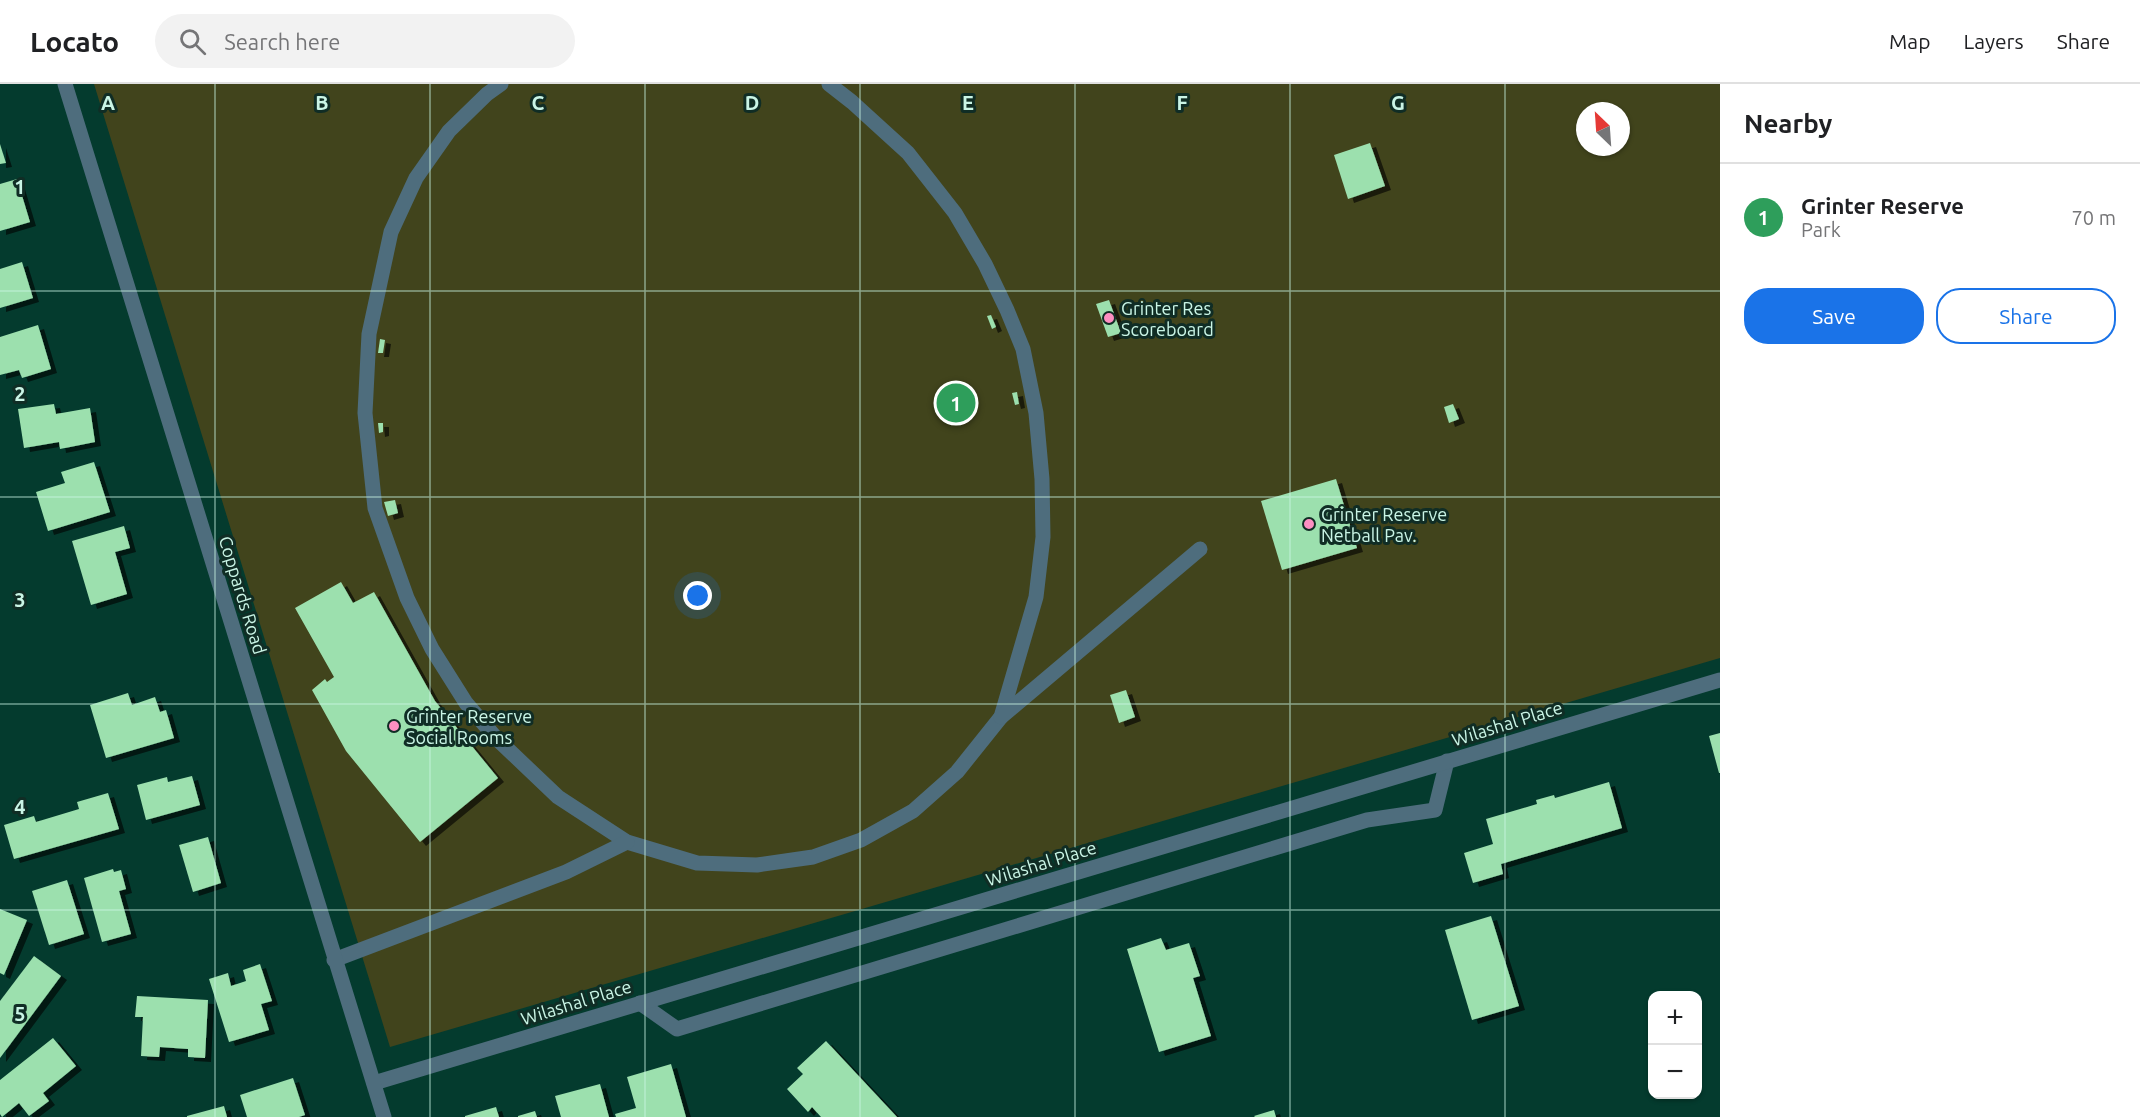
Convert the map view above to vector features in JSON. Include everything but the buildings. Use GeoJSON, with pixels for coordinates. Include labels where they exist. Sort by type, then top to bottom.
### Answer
{"type":"FeatureCollection","features":[{"type":"Feature","properties":{"kind":"street","name":"Coppards Road"},"geometry":{"type":"LineString","coordinates":[[65,84],[384,1117]]}},
{"type":"Feature","properties":{"kind":"street"},"geometry":{"type":"LineString","coordinates":[[501,84],[487,94],[449,131],[416,178],[391,232],[369,334],[365,413],[375,508],[407,598],[432,650],[466,703],[495,738],[558,797],[627,842],[697,863],[757,865],[813,857],[861,840],[913,811],[957,772],[1001,717],[1200,549]]}},
{"type":"Feature","properties":{"kind":"street"},"geometry":{"type":"LineString","coordinates":[[829,84],[908,153],[955,213],[985,264],[1023,349],[1036,413],[1042,479],[1043,537],[1036,597],[1001,717]]}},
{"type":"Feature","properties":{"kind":"street","name":"Wilashal Place"},"geometry":{"type":"LineString","coordinates":[[374,1083],[1720,680]]}},
{"type":"Feature","properties":{"kind":"street"},"geometry":{"type":"LineString","coordinates":[[640,1003],[677,1029],[1367,820],[1435,810],[1447,761]]}},
{"type":"Feature","properties":{"kind":"street"},"geometry":{"type":"LineString","coordinates":[[334,960],[566,872],[627,842]]}},
{"type":"Feature","properties":{"kind":"green space"},"geometry":{"type":"Polygon","coordinates":[[[94,84],[1720,84],[1720,658],[390,1047],[94,84]]]}},
{"type":"Feature","properties":{"kind":"place","name":"Grinter Res Scoreboard"},"geometry":{"type":"Point","coordinates":[1109,318]}},
{"type":"Feature","properties":{"kind":"place","name":"Grinter Reserve"},"geometry":{"type":"Point","coordinates":[956,403]}},
{"type":"Feature","properties":{"kind":"place","name":"Grinter Reserve Netball Pav."},"geometry":{"type":"Point","coordinates":[1309,524]}},
{"type":"Feature","properties":{"kind":"place","name":"Grinter Reserve Social Rooms"},"geometry":{"type":"Point","coordinates":[394,726]}}]}
